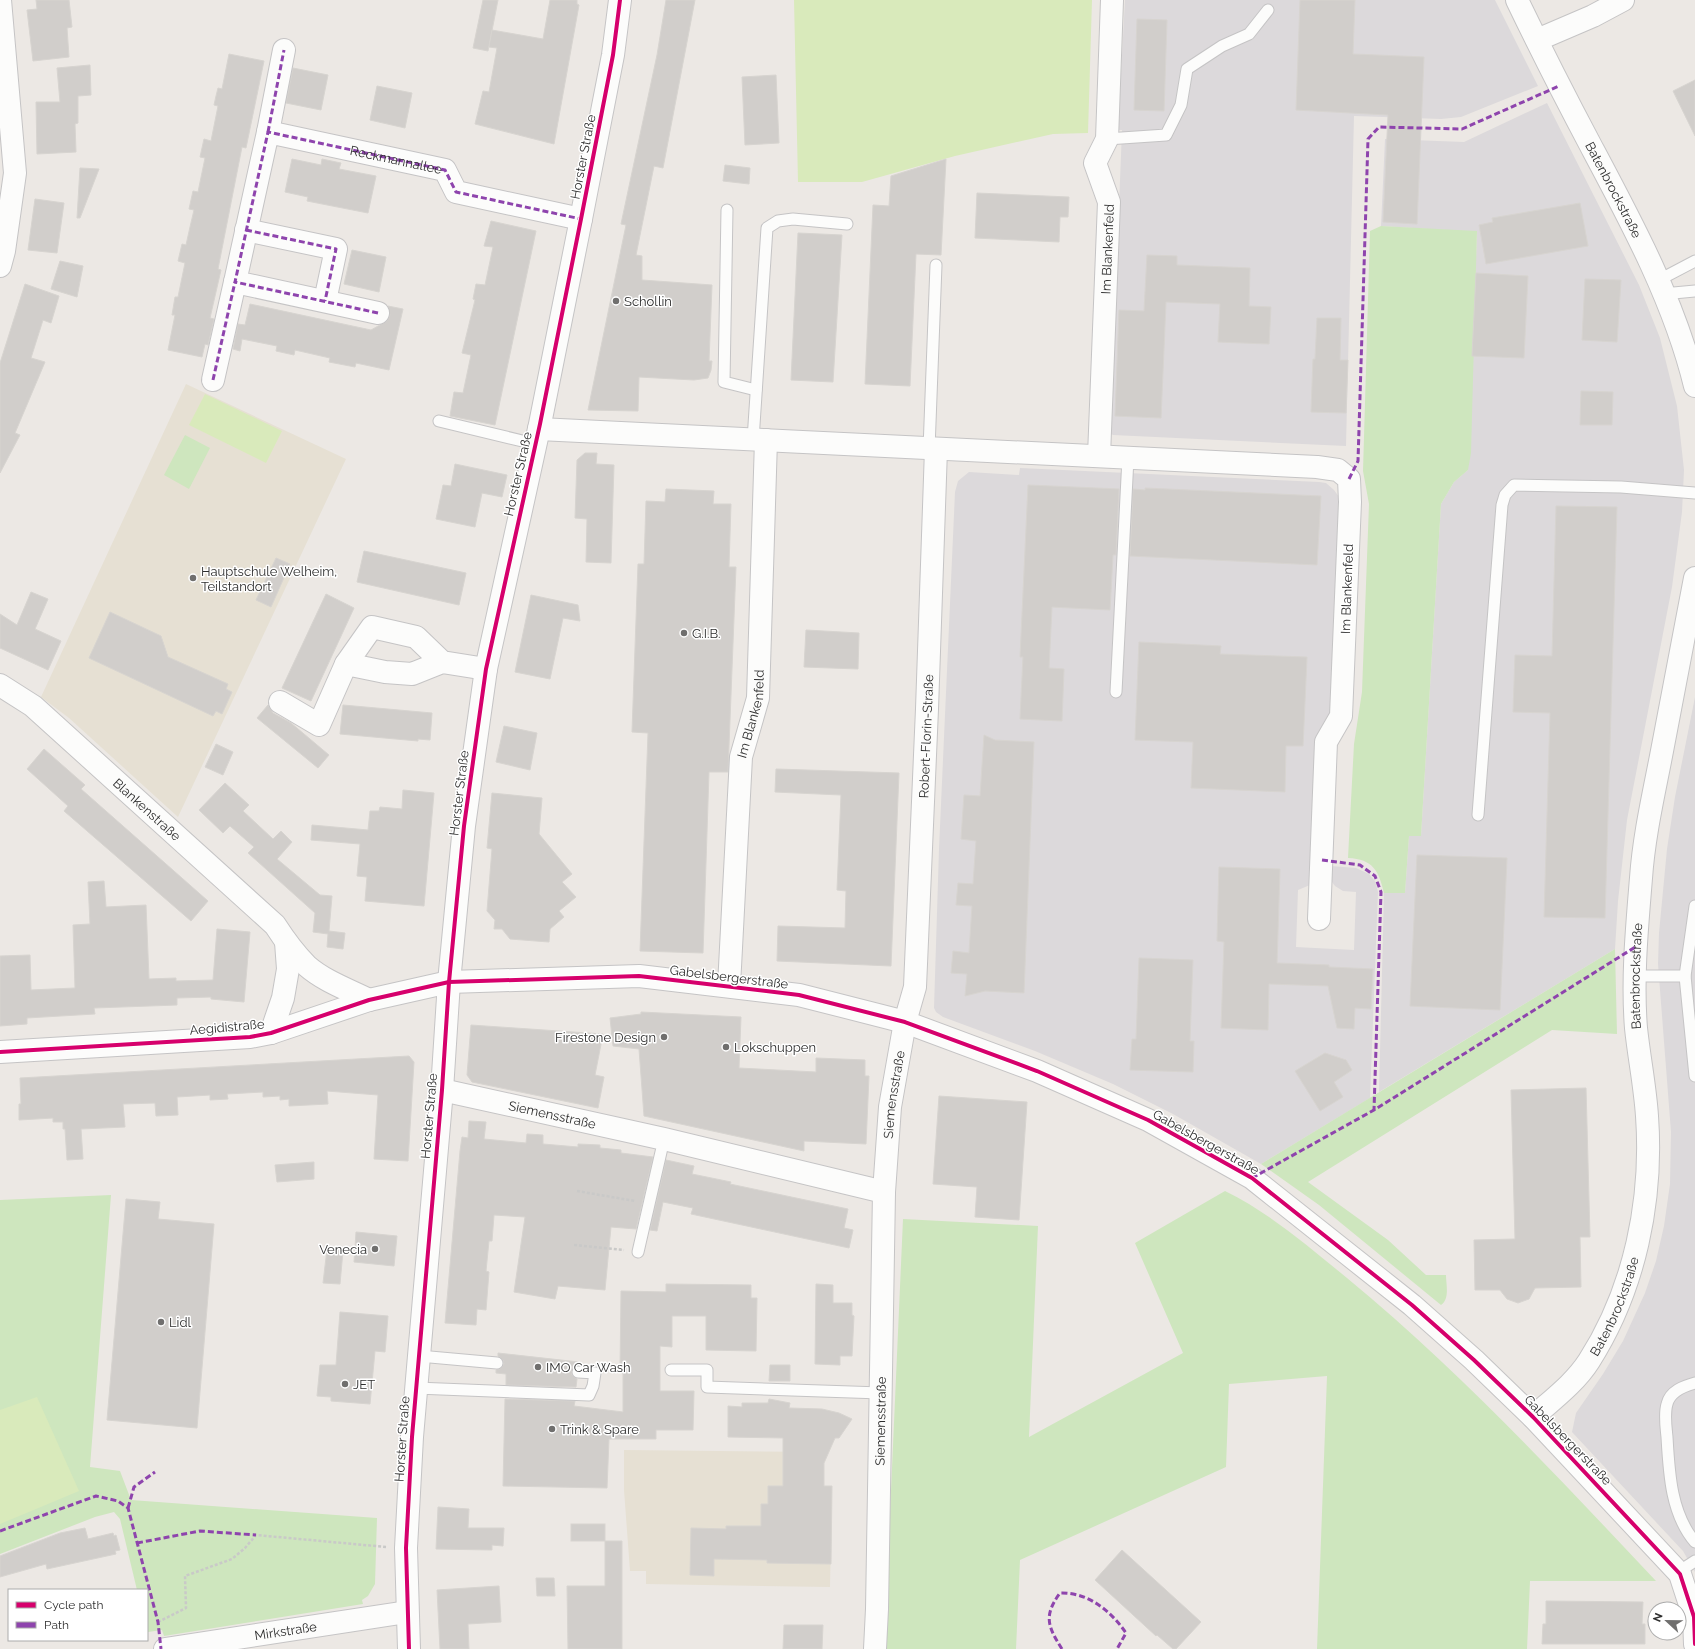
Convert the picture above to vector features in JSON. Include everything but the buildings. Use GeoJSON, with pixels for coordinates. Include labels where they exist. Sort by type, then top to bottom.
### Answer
{"type":"FeatureCollection","features":[{"type":"Feature","properties":{"kind":"street"},"geometry":{"type":"LineString","coordinates":[[0,0],[15,173],[4,251],[0,266]]}},
{"type":"Feature","properties":{"kind":"street","name":"Horster Straße"},"geometry":{"type":"LineString","coordinates":[[409,1649],[406,1548],[416,1388],[442,1090],[449,982],[464,826],[486,669],[537,437],[581,219],[613,55],[620,0]]}},
{"type":"Feature","properties":{"kind":"street","name":"Im Blankenfeld"},"geometry":{"type":"LineString","coordinates":[[1099,456],[1109,202],[1095,163],[1107,139],[1112,0]]}},
{"type":"Feature","properties":{"kind":"street","name":"Batenbrockstraße"},"geometry":{"type":"LineString","coordinates":[[1517,0],[1641,241],[1692,362],[1695,386]]}},
{"type":"Feature","properties":{"kind":"street"},"geometry":{"type":"LineString","coordinates":[[1537,40],[1593,16],[1623,0]]}},
{"type":"Feature","properties":{"kind":"street"},"geometry":{"type":"LineString","coordinates":[[213,380],[268,132],[284,50]]}},
{"type":"Feature","properties":{"kind":"street","name":"Reckmannallee"},"geometry":{"type":"LineString","coordinates":[[268,132],[445,170],[456,192],[581,219]]}},
{"type":"Feature","properties":{"kind":"street"},"geometry":{"type":"LineString","coordinates":[[246,230],[336,249],[324,301]]}},
{"type":"Feature","properties":{"kind":"street"},"geometry":{"type":"LineString","coordinates":[[235,282],[378,313]]}},
{"type":"Feature","properties":{"kind":"street","name":"Im Blankenfeld"},"geometry":{"type":"LineString","coordinates":[[537,437],[759,440],[1317,467],[1338,470],[1349,479],[1350,502],[1341,716],[1326,742],[1320,919]]}},
{"type":"Feature","properties":{"kind":"street","name":"Im Blankenfeld"},"geometry":{"type":"LineString","coordinates":[[729,986],[741,757],[758,698],[759,440]]}},
{"type":"Feature","properties":{"kind":"street","name":"Robert-Florin-Straße"},"geometry":{"type":"LineString","coordinates":[[905,1022],[915,987],[927,717],[932,449]]}},
{"type":"Feature","properties":{"kind":"street","name":"Batenbrockstraße"},"geometry":{"type":"LineString","coordinates":[[1533,1417],[1564,1390],[1588,1362],[1606,1330],[1636,1254],[1645,1203],[1648,1154],[1647,1115],[1636,1027],[1635,976],[1641,876],[1651,807],[1695,578]]}},
{"type":"Feature","properties":{"kind":"street"},"geometry":{"type":"LineString","coordinates":[[280,702],[318,725],[346,664],[372,627],[416,637],[442,662]]}},
{"type":"Feature","properties":{"kind":"street"},"geometry":{"type":"LineString","coordinates":[[346,664],[384,672],[412,674],[442,662],[486,669]]}},
{"type":"Feature","properties":{"kind":"street","name":"Blankenstraße"},"geometry":{"type":"LineString","coordinates":[[0,685],[33,706],[275,925],[286,942],[308,966],[334,983],[369,1000]]}},
{"type":"Feature","properties":{"kind":"street","name":"Blankenstraße"},"geometry":{"type":"LineString","coordinates":[[271,1033],[283,998],[288,969],[286,942]]}},
{"type":"Feature","properties":{"kind":"street","name":"Gabelsbergerstraße"},"geometry":{"type":"LineString","coordinates":[[449,982],[639,976],[799,995],[905,1022],[1037,1071],[1141,1117],[1252,1178],[1412,1305],[1474,1360],[1687,1566],[1694,1617],[1695,1644]]}},
{"type":"Feature","properties":{"kind":"street","name":"Aegidistraße"},"geometry":{"type":"LineString","coordinates":[[0,1052],[250,1037],[271,1033],[369,1000],[449,982]]}},
{"type":"Feature","properties":{"kind":"street","name":"Siemensstraße"},"geometry":{"type":"LineString","coordinates":[[875,1649],[884,1192],[890,1106],[905,1022]]}},
{"type":"Feature","properties":{"kind":"street","name":"Siemensstraße"},"geometry":{"type":"LineString","coordinates":[[442,1090],[664,1139],[884,1192]]}},
{"type":"Feature","properties":{"kind":"street","name":"Mirkstraße"},"geometry":{"type":"LineString","coordinates":[[164,1649],[407,1612]]}},
{"type":"Feature","properties":{"kind":"lane"},"geometry":{"type":"LineString","coordinates":[[1107,139],[1166,135],[1181,106],[1187,69],[1222,46],[1249,34],[1268,10]]}},
{"type":"Feature","properties":{"kind":"lane"},"geometry":{"type":"LineString","coordinates":[[727,210],[724,382],[756,390]]}},
{"type":"Feature","properties":{"kind":"lane"},"geometry":{"type":"LineString","coordinates":[[759,440],[756,390],[767,228],[778,221],[793,219],[847,224]]}},
{"type":"Feature","properties":{"kind":"lane"},"geometry":{"type":"LineString","coordinates":[[1660,288],[1695,261]]}},
{"type":"Feature","properties":{"kind":"lane"},"geometry":{"type":"LineString","coordinates":[[932,449],[936,265]]}},
{"type":"Feature","properties":{"kind":"lane"},"geometry":{"type":"LineString","coordinates":[[1660,288],[1695,291]]}},
{"type":"Feature","properties":{"kind":"lane"},"geometry":{"type":"LineString","coordinates":[[439,421],[537,437]]}},
{"type":"Feature","properties":{"kind":"lane"},"geometry":{"type":"LineString","coordinates":[[1116,692],[1128,458]]}},
{"type":"Feature","properties":{"kind":"lane"},"geometry":{"type":"LineString","coordinates":[[1478,815],[1502,505],[1505,495],[1514,485],[1620,488],[1695,493]]}},
{"type":"Feature","properties":{"kind":"lane"},"geometry":{"type":"LineString","coordinates":[[1695,906],[1685,976],[1695,1076]]}},
{"type":"Feature","properties":{"kind":"lane"},"geometry":{"type":"LineString","coordinates":[[1635,976],[1685,976]]}},
{"type":"Feature","properties":{"kind":"lane"},"geometry":{"type":"LineString","coordinates":[[638,1252],[664,1139]]}},
{"type":"Feature","properties":{"kind":"lane"},"geometry":{"type":"LineString","coordinates":[[419,1356],[497,1363]]}},
{"type":"Feature","properties":{"kind":"lane"},"geometry":{"type":"LineString","coordinates":[[671,1370],[707,1370],[707,1387],[881,1393]]}},
{"type":"Feature","properties":{"kind":"lane"},"geometry":{"type":"LineString","coordinates":[[416,1388],[589,1395],[593,1386],[595,1373],[578,1372]]}},
{"type":"Feature","properties":{"kind":"lane"},"geometry":{"type":"LineString","coordinates":[[1695,1383],[1685,1385],[1676,1391],[1667,1403],[1666,1421],[1668,1458],[1676,1506],[1686,1529],[1695,1542]]}},
{"type":"Feature","properties":{"kind":"path"},"geometry":{"type":"LineString","coordinates":[[577,1191],[649,1203]]}},
{"type":"Feature","properties":{"kind":"path"},"geometry":{"type":"LineString","coordinates":[[574,1245],[638,1252]]}},
{"type":"Feature","properties":{"kind":"path"},"geometry":{"type":"LineString","coordinates":[[158,1622],[186,1608],[185,1576],[232,1559],[245,1548],[256,1535],[406,1548]]}},
{"type":"Feature","properties":{"kind":"shaded area"},"geometry":{"type":"Polygon","coordinates":[[[1125,0],[1495,0],[1538,86],[1461,117],[1441,119],[1354,116],[1346,446],[1113,435],[1110,433],[1122,130],[1118,130],[1125,0]]]}},
{"type":"Feature","properties":{"kind":"shaded area"},"geometry":{"type":"Polygon","coordinates":[[[1547,103],[1639,285],[1660,338],[1677,406],[1684,470],[1682,512],[1672,587],[1627,820],[1618,901],[1615,949],[1379,1092],[1384,893],[1405,893],[1409,836],[1421,836],[1441,504],[1454,482],[1468,470],[1477,232],[1381,226],[1385,139],[1464,142],[1547,103]]]}},
{"type":"Feature","properties":{"kind":"shaded area","name":"Hauptschule Welheim, Teilstandort"},"geometry":{"type":"Polygon","coordinates":[[[186,384],[346,459],[178,817],[69,718],[41,697],[186,384]]]}},
{"type":"Feature","properties":{"kind":"shaded area"},"geometry":{"type":"Polygon","coordinates":[[[1020,468],[1319,482],[1326,483],[1339,497],[1332,720],[1310,885],[1298,890],[1296,947],[1354,950],[1356,892],[1343,891],[1335,886],[1332,882],[1331,866],[1356,868],[1369,874],[1375,881],[1378,892],[1370,1098],[1261,1164],[1173,1114],[1113,1084],[1035,1051],[943,1017],[936,1012],[934,1008],[939,849],[955,492],[958,481],[969,472],[1019,475],[1020,468]]]}},
{"type":"Feature","properties":{"kind":"shaded area"},"geometry":{"type":"Polygon","coordinates":[[[1695,697],[1695,1572],[1683,1551],[1572,1432],[1576,1413],[1603,1374],[1623,1341],[1645,1293],[1656,1261],[1664,1226],[1670,1184],[1671,1132],[1658,964],[1659,933],[1667,849],[1675,797],[1695,697]]]}},
{"type":"Feature","properties":{"kind":"shaded area"},"geometry":{"type":"Polygon","coordinates":[[[624,1450],[824,1452],[824,1486],[832,1486],[830,1587],[646,1584],[646,1571],[630,1571],[624,1490],[624,1450]]]}},
{"type":"Feature","properties":{"kind":"green space"},"geometry":{"type":"Polygon","coordinates":[[[794,0],[1092,0],[1088,133],[1053,134],[955,156],[862,182],[798,182],[794,0]]]}},
{"type":"Feature","properties":{"kind":"green space"},"geometry":{"type":"Polygon","coordinates":[[[1381,226],[1477,231],[1471,453],[1468,470],[1454,482],[1441,504],[1421,836],[1409,836],[1405,893],[1384,893],[1380,878],[1374,868],[1363,861],[1348,858],[1354,744],[1362,692],[1369,504],[1363,471],[1370,231],[1381,226]]]}},
{"type":"Feature","properties":{"kind":"green space"},"geometry":{"type":"Polygon","coordinates":[[[205,394],[282,431],[266,463],[189,425],[205,394]]]}},
{"type":"Feature","properties":{"kind":"green space"},"geometry":{"type":"Polygon","coordinates":[[[185,435],[210,448],[189,489],[164,475],[185,435]]]}},
{"type":"Feature","properties":{"kind":"green space"},"geometry":{"type":"Polygon","coordinates":[[[1615,949],[1617,1034],[1552,1030],[1308,1182],[1388,1240],[1426,1275],[1446,1275],[1447,1295],[1446,1299],[1441,1305],[1319,1205],[1261,1164],[1615,949]]]}},
{"type":"Feature","properties":{"kind":"green space"},"geometry":{"type":"Polygon","coordinates":[[[1225,1191],[1258,1210],[1304,1243],[1429,1349],[1544,1463],[1656,1581],[1530,1581],[1527,1649],[1317,1649],[1327,1376],[1229,1384],[1226,1467],[1020,1560],[1016,1649],[884,1649],[903,1219],[1038,1226],[1029,1437],[1183,1353],[1135,1243],[1225,1191]]]}},
{"type":"Feature","properties":{"kind":"green space"},"geometry":{"type":"Polygon","coordinates":[[[111,1195],[90,1467],[120,1471],[131,1500],[377,1518],[375,1584],[368,1596],[362,1600],[363,1604],[164,1636],[162,1630],[148,1632],[148,1589],[137,1589],[120,1519],[114,1512],[95,1517],[0,1554],[0,1200],[111,1195]]]}},
{"type":"Feature","properties":{"kind":"green space"},"geometry":{"type":"Polygon","coordinates":[[[37,1397],[79,1491],[0,1524],[0,1410],[37,1397]]]}},
{"type":"Feature","properties":{"kind":"marked path"},"geometry":{"type":"LineString","coordinates":[[268,132],[284,50]]}},
{"type":"Feature","properties":{"kind":"marked path"},"geometry":{"type":"LineString","coordinates":[[1349,479],[1358,461],[1368,139],[1379,127],[1462,129],[1559,86]]}},
{"type":"Feature","properties":{"kind":"marked path"},"geometry":{"type":"LineString","coordinates":[[378,313],[235,282],[268,132],[445,170],[456,192],[581,219]]}},
{"type":"Feature","properties":{"kind":"marked path"},"geometry":{"type":"LineString","coordinates":[[246,230],[336,249],[325,301]]}},
{"type":"Feature","properties":{"kind":"marked path"},"geometry":{"type":"LineString","coordinates":[[213,380],[235,282]]}},
{"type":"Feature","properties":{"kind":"marked path"},"geometry":{"type":"LineString","coordinates":[[1322,860],[1360,865],[1375,876],[1381,892],[1374,1110]]}},
{"type":"Feature","properties":{"kind":"marked path"},"geometry":{"type":"LineString","coordinates":[[1252,1178],[1374,1110],[1637,946]]}},
{"type":"Feature","properties":{"kind":"marked path"},"geometry":{"type":"LineString","coordinates":[[128,1508],[134,1487],[155,1472]]}},
{"type":"Feature","properties":{"kind":"marked path"},"geometry":{"type":"LineString","coordinates":[[0,1531],[96,1496],[118,1501],[128,1508],[158,1622],[161,1649]]}},
{"type":"Feature","properties":{"kind":"marked path"},"geometry":{"type":"LineString","coordinates":[[137,1543],[200,1531],[256,1535]]}},
{"type":"Feature","properties":{"kind":"marked path"},"geometry":{"type":"LineString","coordinates":[[1062,1649],[1053,1634],[1049,1621],[1051,1608],[1060,1593],[1089,1599],[1106,1610],[1126,1633],[1117,1649]]}},
{"type":"Feature","properties":{"kind":"cycle path"},"geometry":{"type":"LineString","coordinates":[[409,1649],[406,1548],[412,1437],[442,1090],[449,982],[464,826],[486,669],[540,424],[613,55],[620,0]]}},
{"type":"Feature","properties":{"kind":"cycle path"},"geometry":{"type":"LineString","coordinates":[[0,1052],[250,1037],[271,1033],[369,1000],[449,982],[639,976],[799,995],[905,1022],[1037,1071],[1148,1120],[1252,1178],[1412,1305],[1474,1360],[1533,1417],[1680,1574],[1694,1617],[1695,1644]]}},
{"type":"Feature","properties":{"kind":"place","name":"Schollin"},"geometry":{"type":"Point","coordinates":[616,301]}},
{"type":"Feature","properties":{"kind":"place","name":"Hauptschule Welheim, Teilstandort"},"geometry":{"type":"Point","coordinates":[193,578]}},
{"type":"Feature","properties":{"kind":"place","name":"G.I.B."},"geometry":{"type":"Point","coordinates":[684,633]}},
{"type":"Feature","properties":{"kind":"place","name":"Firestone Design"},"geometry":{"type":"Point","coordinates":[664,1037]}},
{"type":"Feature","properties":{"kind":"place","name":"Lokschuppen"},"geometry":{"type":"Point","coordinates":[726,1047]}},
{"type":"Feature","properties":{"kind":"place","name":"Venecia"},"geometry":{"type":"Point","coordinates":[375,1249]}},
{"type":"Feature","properties":{"kind":"place","name":"Lidl"},"geometry":{"type":"Point","coordinates":[161,1322]}},
{"type":"Feature","properties":{"kind":"place","name":"IMO Car Wash"},"geometry":{"type":"Point","coordinates":[538,1367]}},
{"type":"Feature","properties":{"kind":"place","name":"JET"},"geometry":{"type":"Point","coordinates":[345,1384]}},
{"type":"Feature","properties":{"kind":"place","name":"Trink & Spare"},"geometry":{"type":"Point","coordinates":[552,1429]}}]}
